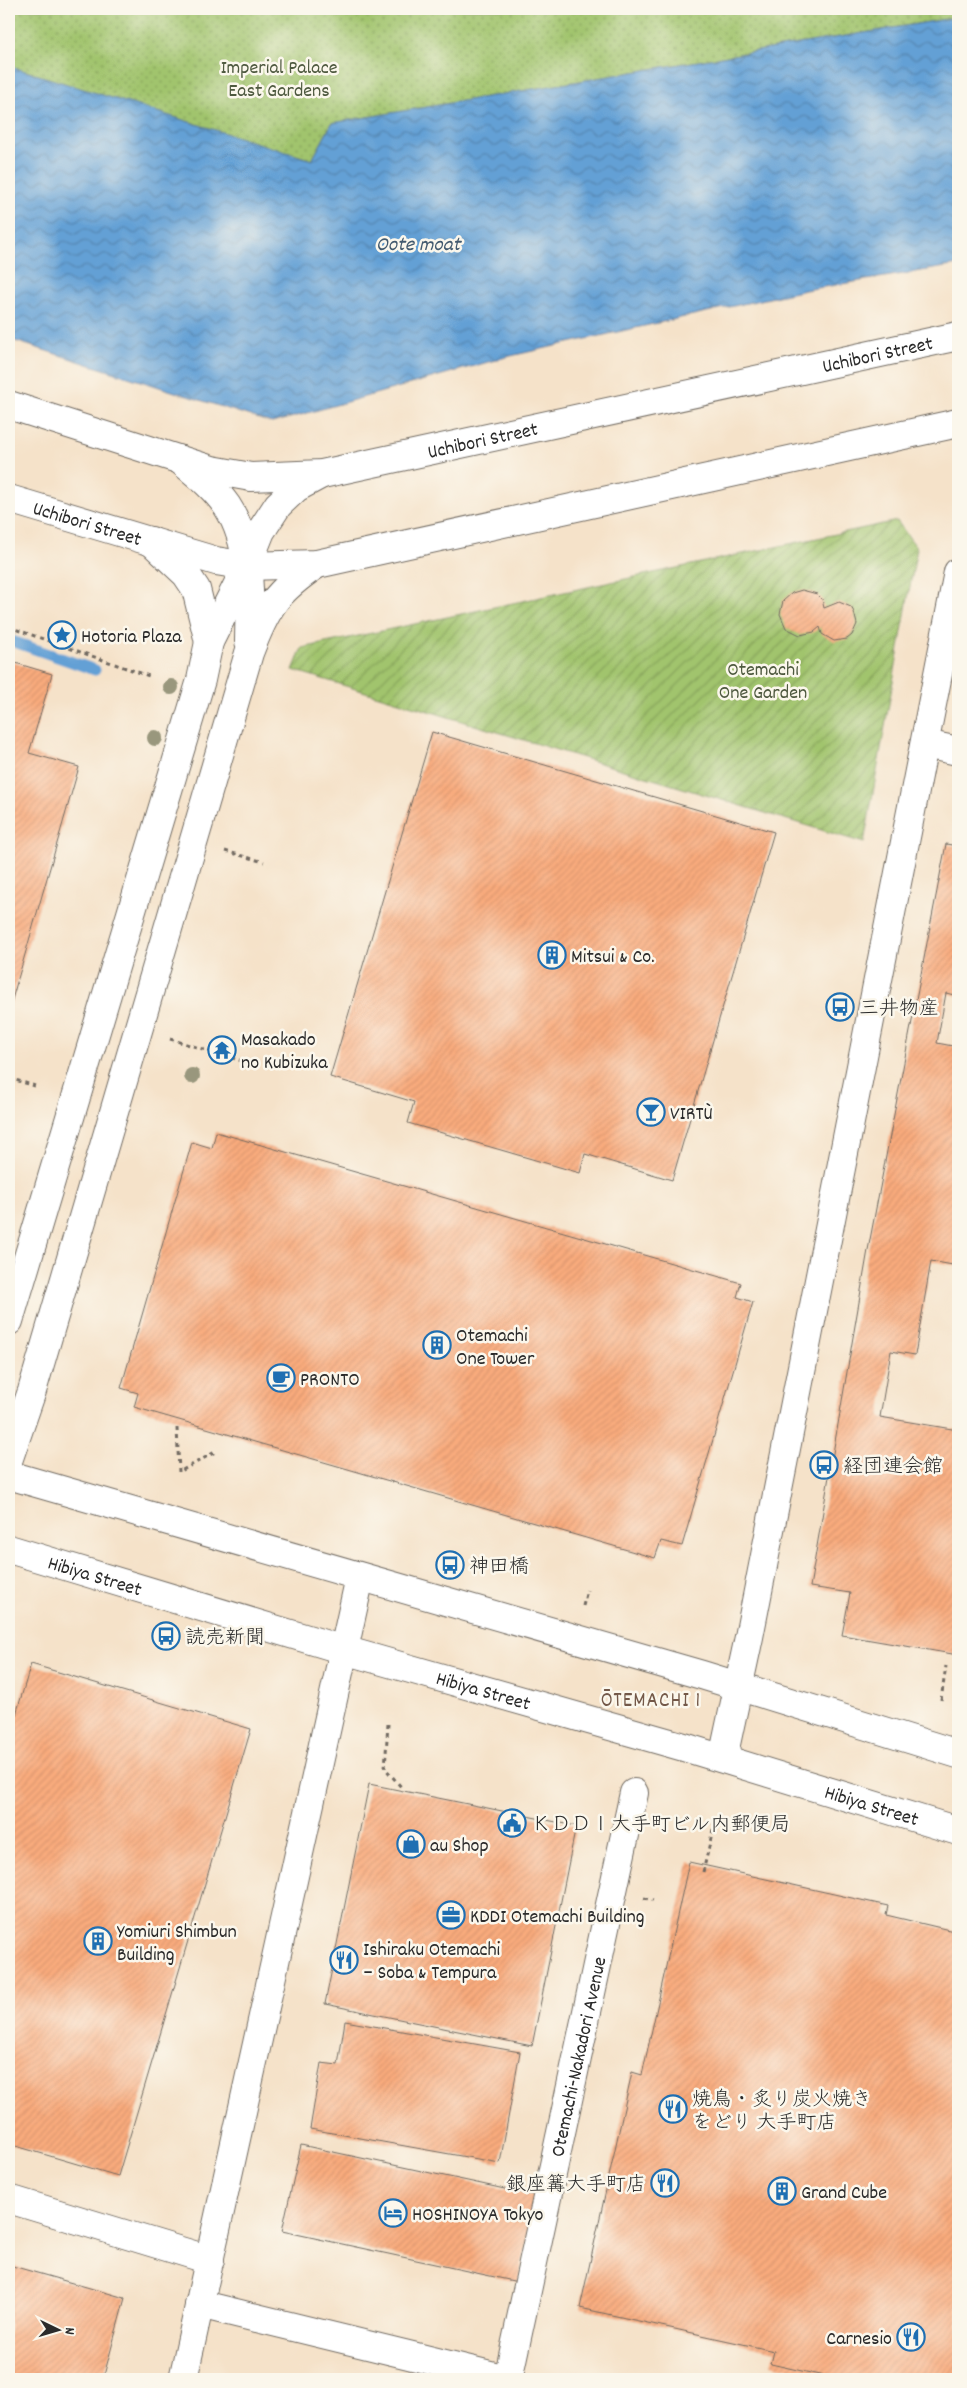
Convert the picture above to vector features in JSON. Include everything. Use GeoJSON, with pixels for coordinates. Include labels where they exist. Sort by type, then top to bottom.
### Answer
{"type":"FeatureCollection","features":[{"type":"Feature","properties":{"kind":"street","name":"Uchibori Street"},"geometry":{"type":"LineString","coordinates":[[9,405],[212,470],[251,477],[322,474],[958,336]]}},
{"type":"Feature","properties":{"kind":"street","name":"Uchibori Street"},"geometry":{"type":"LineString","coordinates":[[9,499],[182,552],[247,566],[317,564],[958,423]]}},
{"type":"Feature","properties":{"kind":"street"},"geometry":{"type":"LineString","coordinates":[[180,460],[208,483],[226,505],[240,529],[247,566],[250,603],[249,652]]}},
{"type":"Feature","properties":{"kind":"street"},"geometry":{"type":"LineString","coordinates":[[9,1321],[201,680],[209,642],[247,566],[261,531],[278,505],[296,488],[322,474]]}},
{"type":"Feature","properties":{"kind":"street"},"geometry":{"type":"LineString","coordinates":[[151,541],[186,574],[196,589],[209,642]]}},
{"type":"Feature","properties":{"kind":"street"},"geometry":{"type":"LineString","coordinates":[[9,1458],[32,1391],[249,652],[260,624],[273,601],[291,581],[317,564]]}},
{"type":"Feature","properties":{"kind":"street"},"geometry":{"type":"LineString","coordinates":[[723,1758],[739,1686],[958,572]]}},
{"type":"Feature","properties":{"kind":"street"},"geometry":{"type":"LineString","coordinates":[[924,744],[958,750]]}},
{"type":"Feature","properties":{"kind":"street"},"geometry":{"type":"LineString","coordinates":[[9,1475],[739,1686],[958,1754]]}},
{"type":"Feature","properties":{"kind":"street","name":"Hibiya Street"},"geometry":{"type":"LineString","coordinates":[[9,1549],[344,1650],[723,1758],[958,1831]]}},
{"type":"Feature","properties":{"kind":"street"},"geometry":{"type":"LineString","coordinates":[[183,2379],[360,1576]]}},
{"type":"Feature","properties":{"kind":"street","name":"Otemachi-Nakadori Avenue"},"geometry":{"type":"LineString","coordinates":[[199,2304],[508,2379],[634,1793]]}},
{"type":"Feature","properties":{"kind":"street"},"geometry":{"type":"LineString","coordinates":[[9,2200],[210,2260]]}},
{"type":"Feature","properties":{"kind":"path"},"geometry":{"type":"LineString","coordinates":[[9,627],[149,676]]}},
{"type":"Feature","properties":{"kind":"path"},"geometry":{"type":"LineString","coordinates":[[225,851],[264,862]]}},
{"type":"Feature","properties":{"kind":"path"},"geometry":{"type":"LineString","coordinates":[[169,1038],[242,1061]]}},
{"type":"Feature","properties":{"kind":"path"},"geometry":{"type":"LineString","coordinates":[[9,1078],[35,1086]]}},
{"type":"Feature","properties":{"kind":"path"},"geometry":{"type":"LineString","coordinates":[[177,1428],[179,1472],[217,1451]]}},
{"type":"Feature","properties":{"kind":"path"},"geometry":{"type":"LineString","coordinates":[[574,1606],[582,1608],[587,1590]]}},
{"type":"Feature","properties":{"kind":"path"},"geometry":{"type":"LineString","coordinates":[[941,1700],[946,1666]]}},
{"type":"Feature","properties":{"kind":"path"},"geometry":{"type":"LineString","coordinates":[[388,1724],[385,1768],[402,1788]]}},
{"type":"Feature","properties":{"kind":"path"},"geometry":{"type":"LineString","coordinates":[[703,1872],[716,1818]]}},
{"type":"Feature","properties":{"kind":"green space","name":"Imperial Palace East Gardens"},"geometry":{"type":"Polygon","coordinates":[[[9,9],[958,9],[958,17],[332,123],[312,160],[9,66],[9,9]]]}},
{"type":"Feature","properties":{"kind":"green space","name":"Otemachi One Garden"},"geometry":{"type":"Polygon","coordinates":[[[897,521],[917,548],[864,843],[293,670],[302,648],[897,521]]]}},
{"type":"Feature","properties":{"kind":"water","name":"Oote moat"},"geometry":{"type":"Polygon","coordinates":[[[958,17],[958,265],[805,290],[506,357],[272,423],[9,339],[9,66],[312,160],[332,123],[958,17]]]}},
{"type":"Feature","properties":{"kind":"building"},"geometry":{"type":"Polygon","coordinates":[[[802,590],[817,594],[822,599],[824,608],[839,602],[851,607],[857,624],[852,635],[847,639],[834,641],[822,634],[820,627],[814,632],[800,635],[786,628],[780,614],[783,601],[792,593],[802,590]]]}},
{"type":"Feature","properties":{"kind":"building"},"geometry":{"type":"Polygon","coordinates":[[[9,661],[52,674],[29,753],[79,767],[9,1010],[9,661]]]}},
{"type":"Feature","properties":{"kind":"building","name":"Mitsui & Co."},"geometry":{"type":"Polygon","coordinates":[[[432,732],[774,832],[672,1180],[585,1154],[580,1173],[408,1123],[414,1102],[330,1077],[432,732]]]}},
{"type":"Feature","properties":{"kind":"building"},"geometry":{"type":"Polygon","coordinates":[[[946,844],[958,846],[958,996],[946,993],[937,1043],[958,1047],[958,1266],[931,1261],[915,1355],[891,1351],[880,1417],[958,1430],[958,1655],[842,1635],[850,1593],[810,1587],[868,1250],[946,844]]]}},
{"type":"Feature","properties":{"kind":"building","name":"Otemachi One Tower"},"geometry":{"type":"Polygon","coordinates":[[[216,1132],[741,1283],[737,1297],[753,1302],[682,1546],[661,1541],[655,1558],[134,1407],[138,1393],[121,1388],[192,1142],[212,1148],[216,1132]]]}},
{"type":"Feature","properties":{"kind":"building","name":"Yomiuri Shimbun Building"},"geometry":{"type":"Polygon","coordinates":[[[31,1664],[251,1729],[118,2176],[9,2144],[9,1738],[31,1664]]]}},
{"type":"Feature","properties":{"kind":"building","name":"KDDI Otemachi Building"},"geometry":{"type":"Polygon","coordinates":[[[369,1784],[576,1826],[532,2046],[325,2004],[369,1784]]]}},
{"type":"Feature","properties":{"kind":"building","name":"Grand Cube"},"geometry":{"type":"Polygon","coordinates":[[[689,1862],[888,1906],[886,1915],[958,1932],[958,2379],[837,2379],[771,2364],[774,2351],[580,2308],[632,2072],[642,2075],[689,1862]]]}},
{"type":"Feature","properties":{"kind":"building"},"geometry":{"type":"Polygon","coordinates":[[[345,2021],[520,2052],[500,2163],[310,2129],[321,2063],[338,2065],[345,2021]]]}},
{"type":"Feature","properties":{"kind":"building"},"geometry":{"type":"Polygon","coordinates":[[[301,2145],[537,2196],[518,2282],[282,2231],[301,2145]]]}},
{"type":"Feature","properties":{"kind":"building"},"geometry":{"type":"Polygon","coordinates":[[[9,2265],[125,2298],[103,2379],[9,2379],[9,2265]]]}},
{"type":"Feature","properties":{"kind":"waterway"},"geometry":{"type":"LineString","coordinates":[[9,640],[95,670]]}},
{"type":"Feature","properties":{"kind":"place","name":"Hotoria Plaza"},"geometry":{"type":"Point","coordinates":[62,635]}},
{"type":"Feature","properties":{"kind":"place","name":"Mitsui & Co."},"geometry":{"type":"Point","coordinates":[552,955]}},
{"type":"Feature","properties":{"kind":"place","name":"三井物産"},"geometry":{"type":"Point","coordinates":[840,1007]}},
{"type":"Feature","properties":{"kind":"place","name":"Masakado no Kubizuka"},"geometry":{"type":"Point","coordinates":[222,1050]}},
{"type":"Feature","properties":{"kind":"place","name":"VIRTÙ"},"geometry":{"type":"Point","coordinates":[651,1112]}},
{"type":"Feature","properties":{"kind":"place","name":"Otemachi One Tower"},"geometry":{"type":"Point","coordinates":[437,1345]}},
{"type":"Feature","properties":{"kind":"place","name":"PRONTO"},"geometry":{"type":"Point","coordinates":[281,1378]}},
{"type":"Feature","properties":{"kind":"place","name":"経団連会館"},"geometry":{"type":"Point","coordinates":[824,1465]}},
{"type":"Feature","properties":{"kind":"place","name":"神田橋"},"geometry":{"type":"Point","coordinates":[450,1565]}},
{"type":"Feature","properties":{"kind":"place","name":"読売新聞"},"geometry":{"type":"Point","coordinates":[166,1636]}},
{"type":"Feature","properties":{"kind":"place","name":"ＫＤＤＩ大手町ビル内郵便局"},"geometry":{"type":"Point","coordinates":[512,1823]}},
{"type":"Feature","properties":{"kind":"place","name":"au Shop"},"geometry":{"type":"Point","coordinates":[411,1844]}},
{"type":"Feature","properties":{"kind":"place","name":"KDDI Otemachi Building"},"geometry":{"type":"Point","coordinates":[451,1915]}},
{"type":"Feature","properties":{"kind":"place","name":"Yomiuri Shimbun Building"},"geometry":{"type":"Point","coordinates":[98,1941]}},
{"type":"Feature","properties":{"kind":"place","name":"Ishiraku Otemachi – Soba & Tempura"},"geometry":{"type":"Point","coordinates":[344,1960]}},
{"type":"Feature","properties":{"kind":"place","name":"焼鳥・炙り炭火焼き をどり 大手町店"},"geometry":{"type":"Point","coordinates":[673,2109]}},
{"type":"Feature","properties":{"kind":"place","name":"銀座篝大手町店"},"geometry":{"type":"Point","coordinates":[665,2183]}},
{"type":"Feature","properties":{"kind":"place","name":"Grand Cube"},"geometry":{"type":"Point","coordinates":[782,2191]}},
{"type":"Feature","properties":{"kind":"place","name":"HOSHINOYA Tokyo"},"geometry":{"type":"Point","coordinates":[393,2213]}},
{"type":"Feature","properties":{"kind":"place","name":"Carnesio"},"geometry":{"type":"Point","coordinates":[911,2337]}},
{"type":"Feature","properties":{"kind":"district","name":"ŌTEMACHI 1"},"geometry":{"type":"Point","coordinates":[651,1699]}}]}
